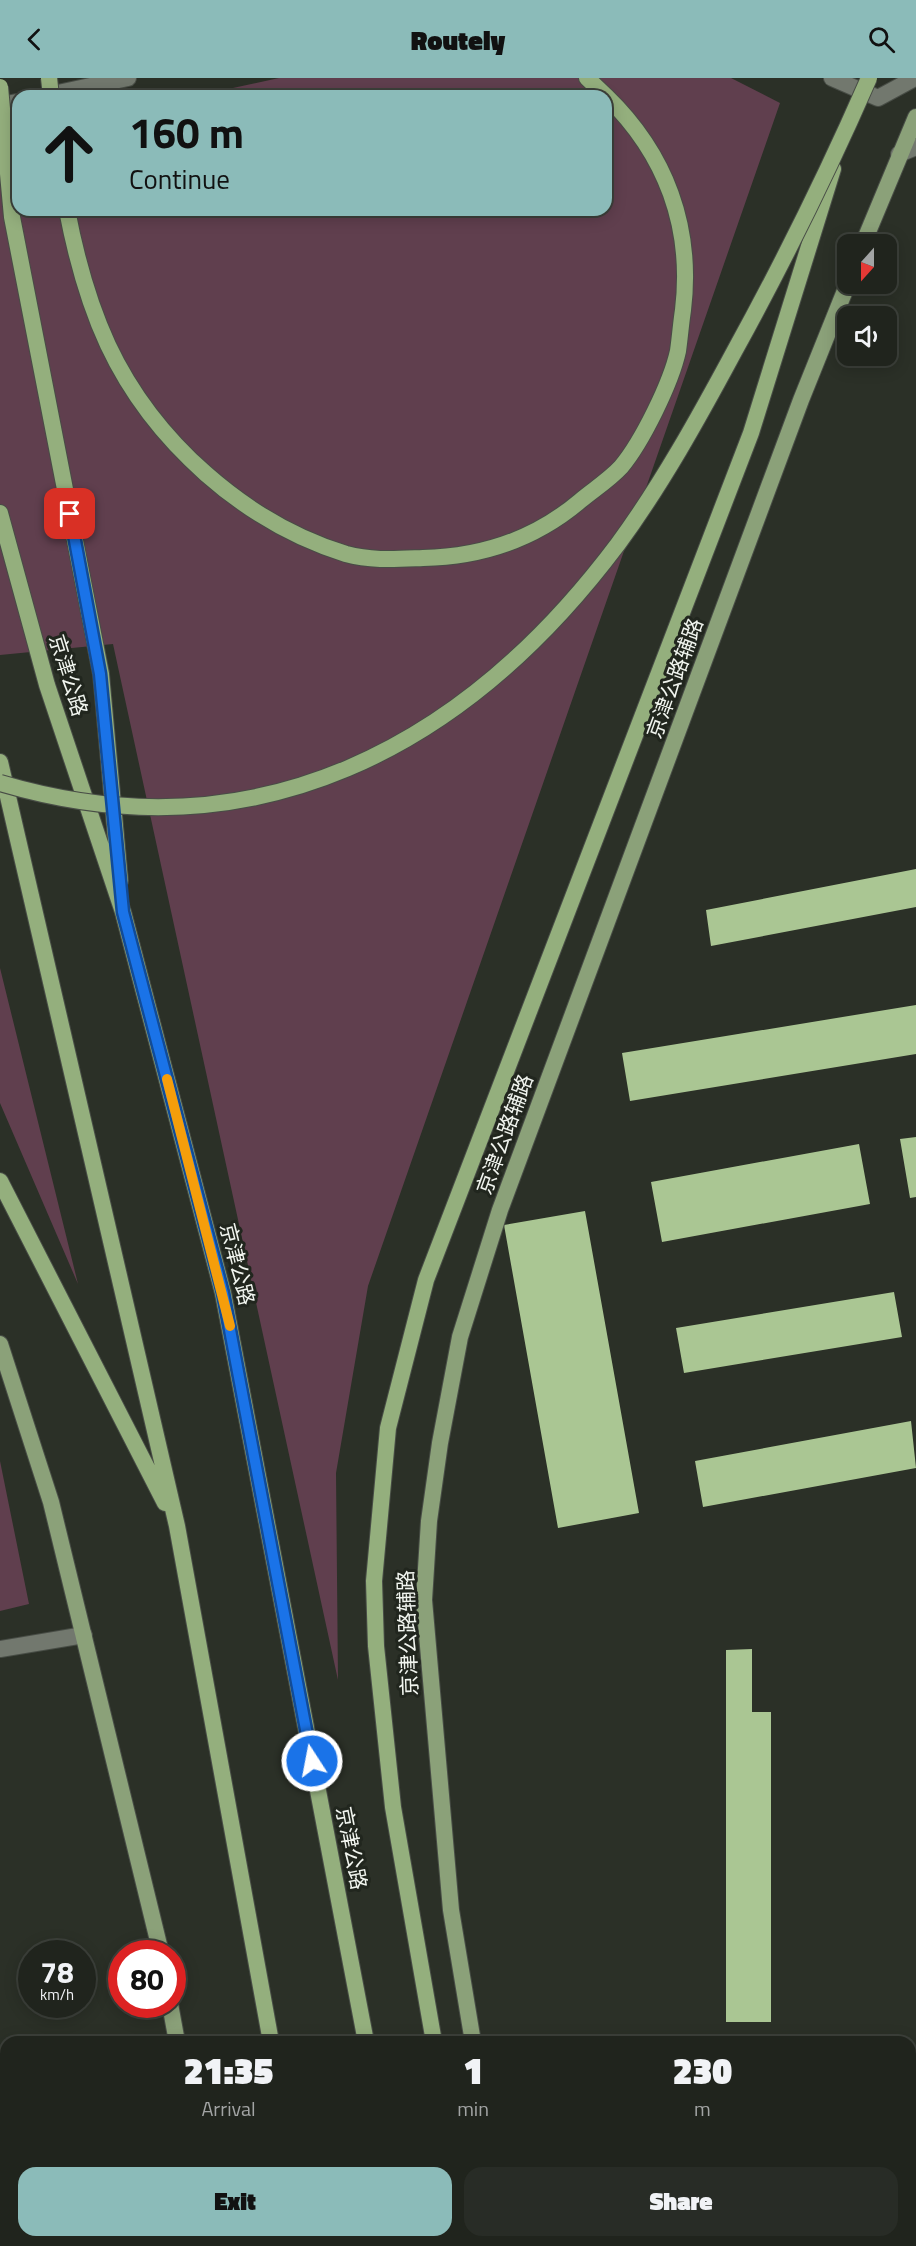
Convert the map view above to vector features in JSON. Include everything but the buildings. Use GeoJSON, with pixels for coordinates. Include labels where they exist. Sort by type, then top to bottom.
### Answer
{"type":"FeatureCollection","features":[{"type":"Feature","properties":{"kind":"highway"},"geometry":{"type":"LineString","coordinates":[[587,78],[600,90]]}},
{"type":"Feature","properties":{"kind":"highway"},"geometry":{"type":"LineString","coordinates":[[0,783],[53,797],[124,807],[179,807],[256,796],[309,783],[365,761],[437,722],[472,696],[537,638],[594,573],[638,516],[712,394],[784,261],[869,78]]}},
{"type":"Feature","properties":{"kind":"highway"},"geometry":{"type":"LineString","coordinates":[[0,87],[12,217],[100,674],[123,912]]}},
{"type":"Feature","properties":{"kind":"highway"},"geometry":{"type":"LineString","coordinates":[[68,216],[87,294],[110,348],[144,406],[179,448],[215,482],[268,518],[305,538],[348,555],[381,560],[445,558],[503,547],[560,518],[620,467],[650,421],[677,353],[686,285],[684,235],[663,172],[625,114],[612,102]]}},
{"type":"Feature","properties":{"kind":"highway"},"geometry":{"type":"LineString","coordinates":[[433,2036],[393,1807],[380,1687],[374,1581],[388,1428],[405,1352],[426,1280],[751,433],[844,136]]}},
{"type":"Feature","properties":{"kind":"highway","name":"京津公路"},"geometry":{"type":"LineString","coordinates":[[0,513],[47,685],[123,912],[223,1293],[365,2036]]}},
{"type":"Feature","properties":{"kind":"highway"},"geometry":{"type":"LineString","coordinates":[[0,762],[177,1526],[270,2036]]}},
{"type":"Feature","properties":{"kind":"highway"},"geometry":{"type":"LineString","coordinates":[[0,1181],[177,1526]]}},
{"type":"Feature","properties":{"kind":"main road"},"geometry":{"type":"LineString","coordinates":[[867,234],[916,117]]}},
{"type":"Feature","properties":{"kind":"main road","name":"京津公路辅路"},"geometry":{"type":"LineString","coordinates":[[472,2036],[451,1910],[424,1600],[429,1521],[440,1443],[460,1337],[504,1199],[801,400],[844,294]]}},
{"type":"Feature","properties":{"kind":"main road"},"geometry":{"type":"LineString","coordinates":[[0,1344],[51,1502],[158,1940]]}},
{"type":"Feature","properties":{"kind":"main road"},"geometry":{"type":"LineString","coordinates":[[173,2018],[176,2036]]}},
{"type":"Feature","properties":{"kind":"street"},"geometry":{"type":"LineString","coordinates":[[72,90],[128,78]]}},
{"type":"Feature","properties":{"kind":"street"},"geometry":{"type":"LineString","coordinates":[[832,78],[878,98],[915,78]]}},
{"type":"Feature","properties":{"kind":"street"},"geometry":{"type":"LineString","coordinates":[[899,154],[916,147]]}},
{"type":"Feature","properties":{"kind":"street"},"geometry":{"type":"LineString","coordinates":[[0,1649],[84,1635]]}},
{"type":"Feature","properties":{"kind":"shaded area"},"geometry":{"type":"Polygon","coordinates":[[[279,78],[731,78],[780,103],[368,1286],[336,1473],[338,1680],[113,644],[0,655],[0,138],[12,135],[12,216],[612,216],[612,90],[224,90],[279,78]]]}},
{"type":"Feature","properties":{"kind":"shaded area"},"geometry":{"type":"Polygon","coordinates":[[[0,968],[78,1284],[0,1103],[0,968]]]}},
{"type":"Feature","properties":{"kind":"shaded area"},"geometry":{"type":"Polygon","coordinates":[[[0,1461],[29,1604],[0,1611],[0,1461]]]}},
{"type":"Feature","properties":{"kind":"slow traffic"},"geometry":{"type":"LineString","coordinates":[[167,1079],[230,1326]]}},
{"type":"Feature","properties":{"kind":"route"},"geometry":{"type":"LineString","coordinates":[[70,514],[100,674],[123,912],[223,1293],[312,1761]]}}]}
